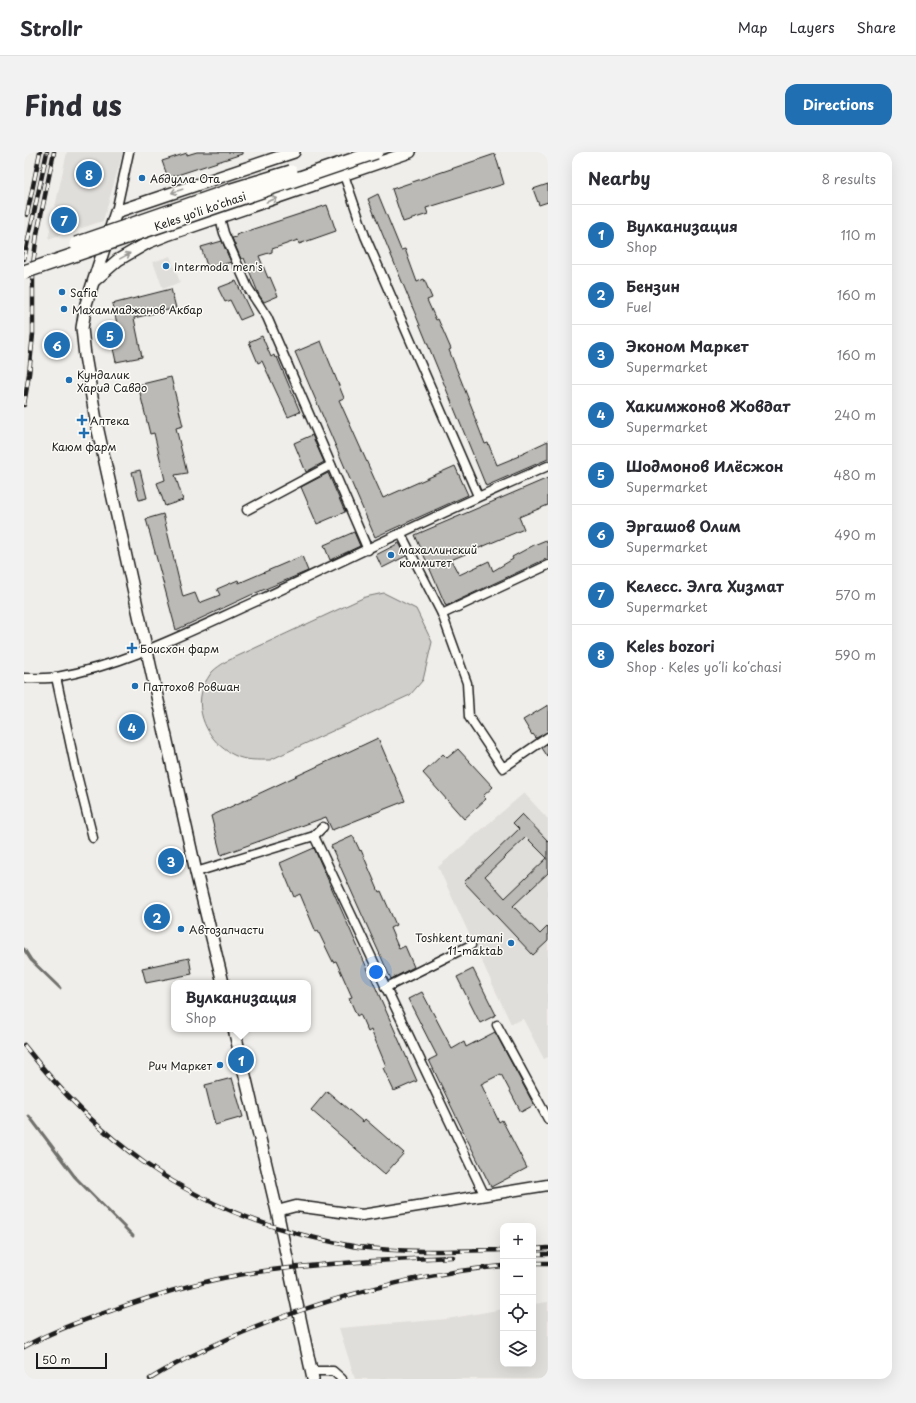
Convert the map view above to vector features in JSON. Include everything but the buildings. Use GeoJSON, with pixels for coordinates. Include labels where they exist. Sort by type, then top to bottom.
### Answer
{"type":"FeatureCollection","features":[{"type":"Feature","properties":{"kind":"main road"},"geometry":{"type":"LineString","coordinates":[[222,980],[196,872],[97,426],[85,356],[82,328],[86,304],[116,212],[294,152]]}},
{"type":"Feature","properties":{"kind":"main road","name":"Keles yoʻli koʻchasi"},"geometry":{"type":"LineString","coordinates":[[24,263],[224,193],[352,152]]}},
{"type":"Feature","properties":{"kind":"main road","name":"Keles yoʻli koʻchasi"},"geometry":{"type":"LineString","coordinates":[[24,272],[376,152]]}},
{"type":"Feature","properties":{"kind":"main road","name":"Keles yoʻli koʻchasi"},"geometry":{"type":"LineString","coordinates":[[95,280],[118,260],[149,242],[410,152]]}},
{"type":"Feature","properties":{"kind":"main road"},"geometry":{"type":"LineString","coordinates":[[238,171],[234,178],[235,192],[244,203],[254,206]]}},
{"type":"Feature","properties":{"kind":"main road"},"geometry":{"type":"LineString","coordinates":[[235,1032],[277,1211],[312,1375]]}},
{"type":"Feature","properties":{"kind":"street"},"geometry":{"type":"LineString","coordinates":[[116,212],[129,152]]}},
{"type":"Feature","properties":{"kind":"street"},"geometry":{"type":"LineString","coordinates":[[344,175],[365,236],[478,496]]}},
{"type":"Feature","properties":{"kind":"street"},"geometry":{"type":"LineString","coordinates":[[220,218],[224,233],[248,288],[267,317],[368,550]]}},
{"type":"Feature","properties":{"kind":"street"},"geometry":{"type":"LineString","coordinates":[[247,510],[331,465]]}},
{"type":"Feature","properties":{"kind":"street"},"geometry":{"type":"LineString","coordinates":[[24,678],[56,677],[109,665],[148,651],[368,550],[478,496],[548,466]]}},
{"type":"Feature","properties":{"kind":"street"},"geometry":{"type":"LineString","coordinates":[[401,534],[442,614],[467,683],[469,717],[503,768],[548,737]]}},
{"type":"Feature","properties":{"kind":"street"},"geometry":{"type":"LineString","coordinates":[[442,614],[548,565]]}},
{"type":"Feature","properties":{"kind":"street"},"geometry":{"type":"LineString","coordinates":[[56,677],[77,775],[93,838]]}},
{"type":"Feature","properties":{"kind":"street"},"geometry":{"type":"LineString","coordinates":[[196,872],[314,836],[323,827]]}},
{"type":"Feature","properties":{"kind":"street"},"geometry":{"type":"LineString","coordinates":[[314,836],[484,1194]]}},
{"type":"Feature","properties":{"kind":"street"},"geometry":{"type":"LineString","coordinates":[[385,988],[471,945]]}},
{"type":"Feature","properties":{"kind":"street"},"geometry":{"type":"LineString","coordinates":[[497,1025],[548,1119]]}},
{"type":"Feature","properties":{"kind":"street"},"geometry":{"type":"LineString","coordinates":[[277,1211],[296,1206],[362,1215],[484,1194],[548,1185]]}},
{"type":"Feature","properties":{"kind":"street"},"geometry":{"type":"LineString","coordinates":[[312,1375],[333,1371],[342,1379]]}},
{"type":"Feature","properties":{"kind":"shaded area"},"geometry":{"type":"Polygon","coordinates":[[[67,152],[123,152],[103,221],[48,239],[67,152]]]}},
{"type":"Feature","properties":{"kind":"shaded area"},"geometry":{"type":"Polygon","coordinates":[[[170,256],[180,282],[163,289],[153,262],[170,256]]]}},
{"type":"Feature","properties":{"kind":"shaded area"},"geometry":{"type":"Polygon","coordinates":[[[384,593],[416,609],[432,642],[423,680],[410,695],[270,760],[252,760],[238,757],[217,742],[205,724],[201,713],[200,702],[206,681],[214,670],[225,662],[365,597],[384,593]]]}},
{"type":"Feature","properties":{"kind":"shaded area","name":"Toshkent tumani 11-maktab"},"geometry":{"type":"Polygon","coordinates":[[[524,793],[548,819],[548,1057],[544,1059],[523,1019],[511,1024],[438,867],[524,793]]]}},
{"type":"Feature","properties":{"kind":"shaded area"},"geometry":{"type":"Polygon","coordinates":[[[548,1302],[548,1379],[355,1379],[339,1328],[447,1319],[500,1310],[500,1367],[536,1367],[536,1304],[548,1302]]]}},
{"type":"Feature","properties":{"kind":"waterway"},"geometry":{"type":"LineString","coordinates":[[24,949],[31,960],[60,988]]}},
{"type":"Feature","properties":{"kind":"waterway"},"geometry":{"type":"LineString","coordinates":[[29,1116],[75,1177],[133,1236]]}},
{"type":"Feature","properties":{"kind":"railway"},"geometry":{"type":"LineString","coordinates":[[27,215],[40,152]]}},
{"type":"Feature","properties":{"kind":"railway"},"geometry":{"type":"LineString","coordinates":[[24,259],[47,152]]}},
{"type":"Feature","properties":{"kind":"railway"},"geometry":{"type":"LineString","coordinates":[[24,405],[33,334],[33,265],[37,234],[54,152]]}},
{"type":"Feature","properties":{"kind":"railway"},"geometry":{"type":"LineString","coordinates":[[24,1045],[52,1079],[82,1110],[113,1138],[145,1164],[180,1186],[217,1205],[257,1221],[299,1234],[358,1247],[412,1251],[500,1250]]}},
{"type":"Feature","properties":{"kind":"railway"},"geometry":{"type":"LineString","coordinates":[[536,1249],[548,1248]]}},
{"type":"Feature","properties":{"kind":"railway"},"geometry":{"type":"LineString","coordinates":[[536,1254],[548,1254]]}},
{"type":"Feature","properties":{"kind":"railway"},"geometry":{"type":"LineString","coordinates":[[24,1347],[57,1331],[90,1318],[166,1292],[220,1278],[306,1266],[453,1257]]}},
{"type":"Feature","properties":{"kind":"railway"},"geometry":{"type":"LineString","coordinates":[[536,1263],[548,1263]]}},
{"type":"Feature","properties":{"kind":"railway"},"geometry":{"type":"LineString","coordinates":[[150,1379],[204,1349],[299,1311],[349,1295],[400,1282],[451,1272],[500,1266]]}},
{"type":"Feature","properties":{"kind":"place","name":"Keles bozori"},"geometry":{"type":"Point","coordinates":[89,174]}},
{"type":"Feature","properties":{"kind":"place","name":"Абдулла Ота"},"geometry":{"type":"Point","coordinates":[142,178]}},
{"type":"Feature","properties":{"kind":"place","name":"Келесс. Элга Хизмат"},"geometry":{"type":"Point","coordinates":[64,220]}},
{"type":"Feature","properties":{"kind":"place","name":"Intermoda men's"},"geometry":{"type":"Point","coordinates":[166,266]}},
{"type":"Feature","properties":{"kind":"place","name":"Safia"},"geometry":{"type":"Point","coordinates":[62,292]}},
{"type":"Feature","properties":{"kind":"place","name":"Махаммаджонов Акбар"},"geometry":{"type":"Point","coordinates":[64,309]}},
{"type":"Feature","properties":{"kind":"place","name":"Шодмонов Илёсжон"},"geometry":{"type":"Point","coordinates":[110,335]}},
{"type":"Feature","properties":{"kind":"place","name":"Эргашов Олим"},"geometry":{"type":"Point","coordinates":[57,345]}},
{"type":"Feature","properties":{"kind":"place","name":"Кундалик Харид Савдо"},"geometry":{"type":"Point","coordinates":[69,380]}},
{"type":"Feature","properties":{"kind":"place","name":"Аптека"},"geometry":{"type":"Point","coordinates":[82,420]}},
{"type":"Feature","properties":{"kind":"place","name":"Каюм фарм"},"geometry":{"type":"Point","coordinates":[84,433]}},
{"type":"Feature","properties":{"kind":"place","name":"махаллинский коммитет"},"geometry":{"type":"Point","coordinates":[391,555]}},
{"type":"Feature","properties":{"kind":"place","name":"Боисхон фарм"},"geometry":{"type":"Point","coordinates":[132,648]}},
{"type":"Feature","properties":{"kind":"place","name":"Паттохов Ровшан"},"geometry":{"type":"Point","coordinates":[135,686]}},
{"type":"Feature","properties":{"kind":"place","name":"Хакимжонов Жовдат"},"geometry":{"type":"Point","coordinates":[132,727]}},
{"type":"Feature","properties":{"kind":"place","name":"Эконом Маркет"},"geometry":{"type":"Point","coordinates":[171,861]}},
{"type":"Feature","properties":{"kind":"place","name":"Бензин"},"geometry":{"type":"Point","coordinates":[157,917]}},
{"type":"Feature","properties":{"kind":"place","name":"Автозапчасти"},"geometry":{"type":"Point","coordinates":[181,929]}},
{"type":"Feature","properties":{"kind":"place","name":"Toshkent tumani 11-maktab"},"geometry":{"type":"Point","coordinates":[511,943]}},
{"type":"Feature","properties":{"kind":"place","name":"Вулканизация"},"geometry":{"type":"Point","coordinates":[241,1060]}},
{"type":"Feature","properties":{"kind":"place","name":"Рич Маркет"},"geometry":{"type":"Point","coordinates":[220,1065]}}]}
